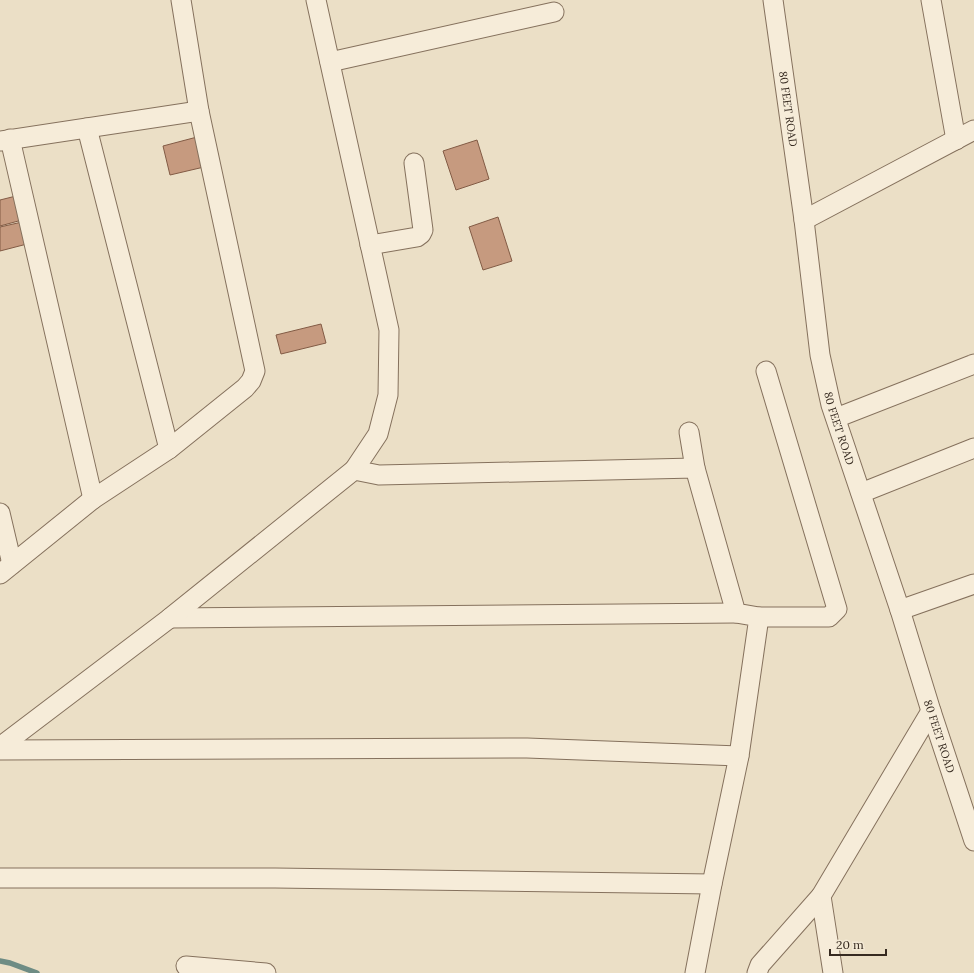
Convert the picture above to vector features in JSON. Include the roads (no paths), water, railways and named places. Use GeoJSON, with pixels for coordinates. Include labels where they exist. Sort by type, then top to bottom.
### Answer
{"type":"FeatureCollection","features":[{"type":"Feature","properties":{"kind":"street"},"geometry":{"type":"LineString","coordinates":[[6,569],[93,499],[169,449],[245,388],[251,381],[255,371],[199,110],[181,0]]}},
{"type":"Feature","properties":{"kind":"street"},"geometry":{"type":"LineString","coordinates":[[0,748],[170,618],[354,470],[378,434],[388,395],[389,330],[316,0]]}},
{"type":"Feature","properties":{"kind":"street","name":"80 FEET ROAD"},"geometry":{"type":"LineString","coordinates":[[772,0],[804,220],[820,355],[831,405],[900,610],[931,711],[974,841]]}},
{"type":"Feature","properties":{"kind":"street"},"geometry":{"type":"LineString","coordinates":[[931,0],[956,140]]}},
{"type":"Feature","properties":{"kind":"street"},"geometry":{"type":"LineString","coordinates":[[330,62],[554,12]]}},
{"type":"Feature","properties":{"kind":"street"},"geometry":{"type":"LineString","coordinates":[[93,499],[5,140],[199,110]]}},
{"type":"Feature","properties":{"kind":"street"},"geometry":{"type":"LineString","coordinates":[[87,128],[169,449]]}},
{"type":"Feature","properties":{"kind":"street"},"geometry":{"type":"LineString","coordinates":[[804,220],[974,130]]}},
{"type":"Feature","properties":{"kind":"street"},"geometry":{"type":"LineString","coordinates":[[370,245],[417,237],[421,234],[423,230],[414,163]]}},
{"type":"Feature","properties":{"kind":"street"},"geometry":{"type":"LineString","coordinates":[[836,418],[974,364]]}},
{"type":"Feature","properties":{"kind":"street"},"geometry":{"type":"LineString","coordinates":[[170,618],[736,613],[759,617],[829,617],[837,609],[766,371]]}},
{"type":"Feature","properties":{"kind":"street"},"geometry":{"type":"LineString","coordinates":[[689,432],[695,468],[736,613]]}},
{"type":"Feature","properties":{"kind":"street"},"geometry":{"type":"LineString","coordinates":[[861,493],[974,448]]}},
{"type":"Feature","properties":{"kind":"street"},"geometry":{"type":"LineString","coordinates":[[354,470],[379,475],[695,468]]}},
{"type":"Feature","properties":{"kind":"street"},"geometry":{"type":"LineString","coordinates":[[0,513],[6,569]]}},
{"type":"Feature","properties":{"kind":"street"},"geometry":{"type":"LineString","coordinates":[[900,610],[974,584]]}},
{"type":"Feature","properties":{"kind":"street"},"geometry":{"type":"LineString","coordinates":[[695,973],[739,756],[759,617]]}},
{"type":"Feature","properties":{"kind":"street"},"geometry":{"type":"LineString","coordinates":[[757,973],[760,965],[821,896],[931,711]]}},
{"type":"Feature","properties":{"kind":"street"},"geometry":{"type":"LineString","coordinates":[[0,748],[527,748],[739,756]]}},
{"type":"Feature","properties":{"kind":"street"},"geometry":{"type":"LineString","coordinates":[[0,878],[275,878],[712,884]]}},
{"type":"Feature","properties":{"kind":"street"},"geometry":{"type":"LineString","coordinates":[[821,896],[833,973]]}},
{"type":"Feature","properties":{"kind":"street"},"geometry":{"type":"LineString","coordinates":[[186,966],[266,973]]}},
{"type":"Feature","properties":{"kind":"waterway"},"geometry":{"type":"LineString","coordinates":[[0,961],[37,973]]}}]}
